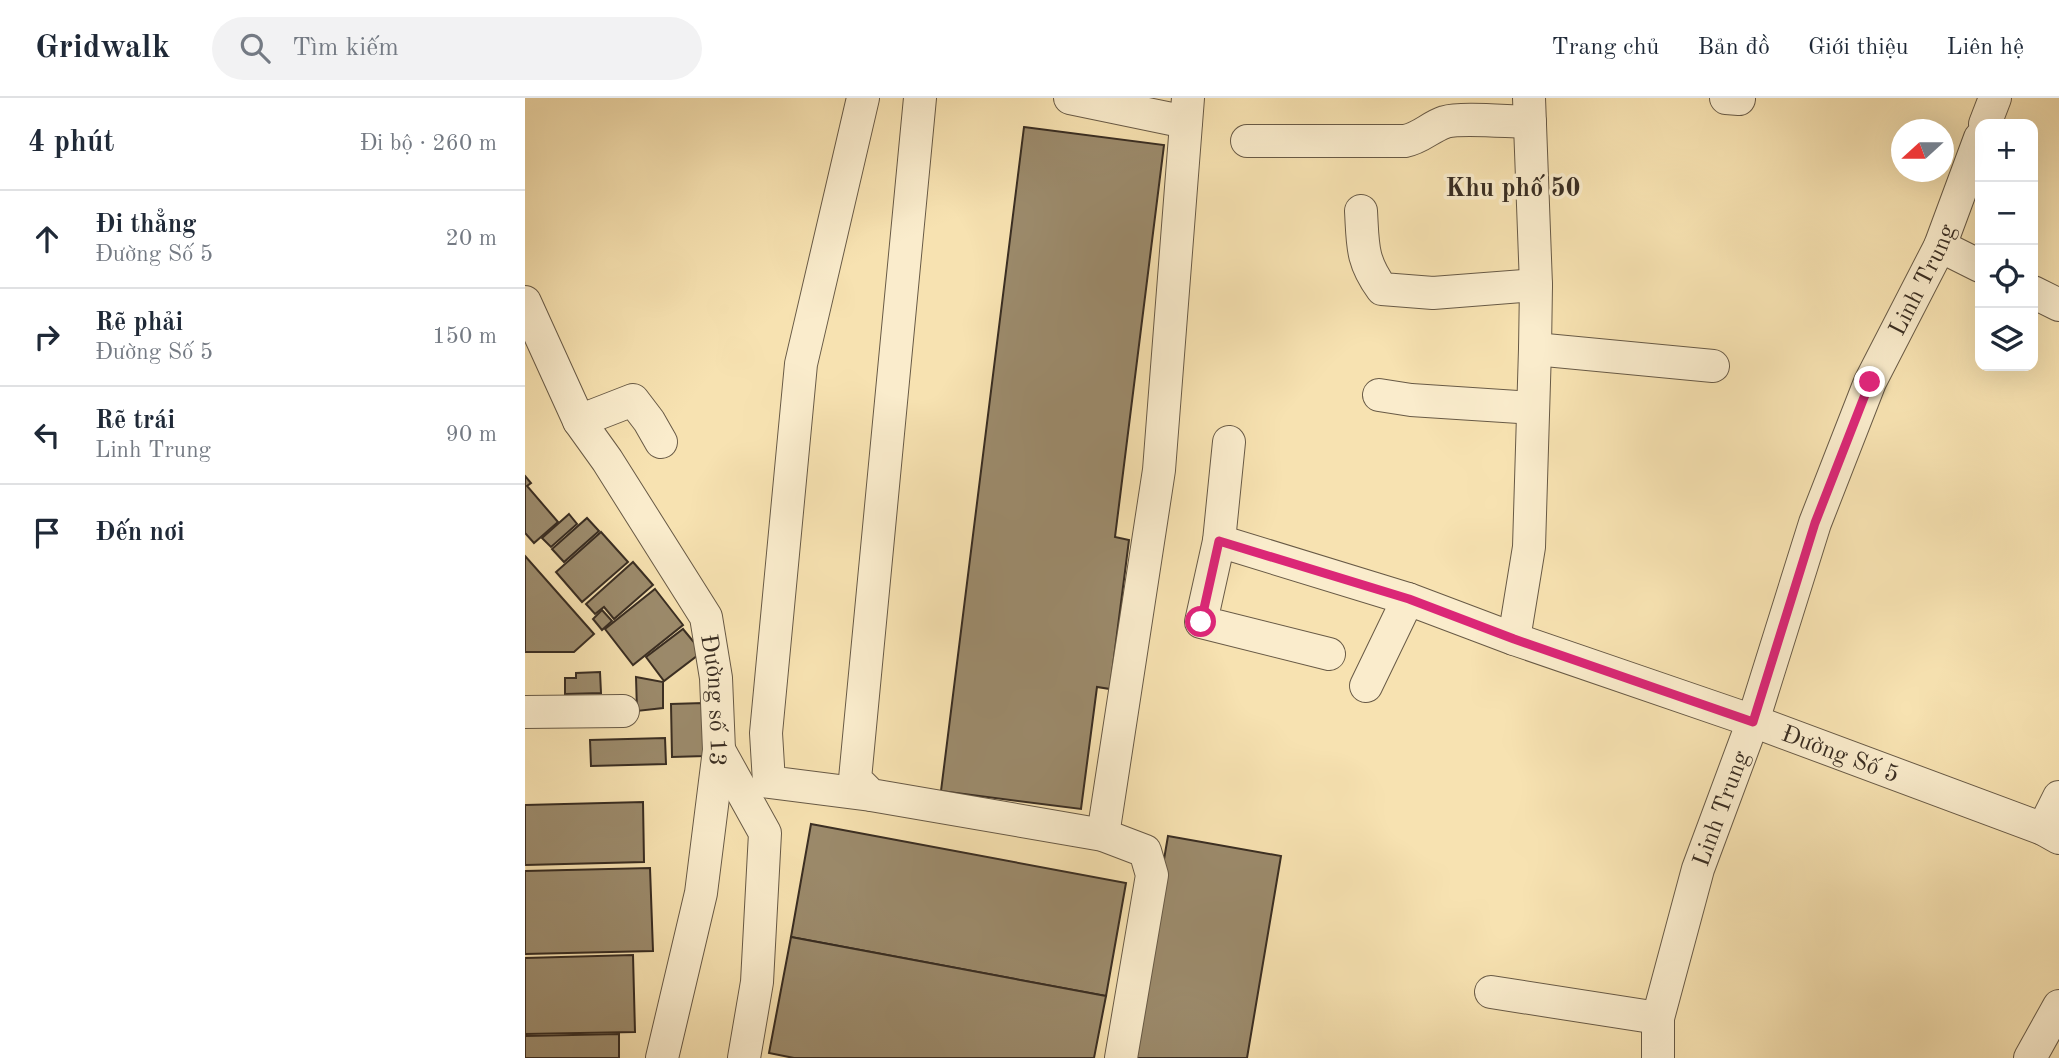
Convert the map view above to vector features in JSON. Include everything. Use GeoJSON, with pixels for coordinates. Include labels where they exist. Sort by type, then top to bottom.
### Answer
{"type":"FeatureCollection","features":[{"type":"Feature","properties":{"kind":"street"},"geometry":{"type":"LineString","coordinates":[[863,98],[801,364],[766,733],[769,782],[871,795],[1103,835],[1145,851],[1152,876],[1121,1058]]}},
{"type":"Feature","properties":{"kind":"street"},"geometry":{"type":"LineString","coordinates":[[871,795],[855,779],[920,98]]}},
{"type":"Feature","properties":{"kind":"street"},"geometry":{"type":"LineString","coordinates":[[1070,98],[1187,110],[1159,470],[1103,835]]}},
{"type":"Feature","properties":{"kind":"street"},"geometry":{"type":"LineString","coordinates":[[1726,98],[1739,99]]}},
{"type":"Feature","properties":{"kind":"street"},"geometry":{"type":"LineString","coordinates":[[1987,119],[1995,98]]}},
{"type":"Feature","properties":{"kind":"street"},"geometry":{"type":"LineString","coordinates":[[1247,141],[1405,141],[1419,138],[1427,130],[1448,121],[1530,110],[1536,285],[1535,349],[1529,547],[1514,639]]}},
{"type":"Feature","properties":{"kind":"street","name":"Linh Trung"},"geometry":{"type":"LineString","coordinates":[[1658,1058],[1658,1018],[1698,870],[1753,722],[1815,523],[1870,382],[1940,246],[1975,152]]}},
{"type":"Feature","properties":{"kind":"street"},"geometry":{"type":"LineString","coordinates":[[1361,211],[1364,259],[1382,289],[1433,293],[1536,285]]}},
{"type":"Feature","properties":{"kind":"street"},"geometry":{"type":"LineString","coordinates":[[1940,246],[1975,264]]}},
{"type":"Feature","properties":{"kind":"street"},"geometry":{"type":"LineString","coordinates":[[2038,294],[2059,305]]}},
{"type":"Feature","properties":{"kind":"street","name":"Đường số 13"},"geometry":{"type":"LineString","coordinates":[[525,302],[579,421],[607,460],[706,617],[716,678],[719,750],[701,893],[662,1058]]}},
{"type":"Feature","properties":{"kind":"street"},"geometry":{"type":"LineString","coordinates":[[1535,349],[1713,366]]}},
{"type":"Feature","properties":{"kind":"street"},"geometry":{"type":"LineString","coordinates":[[1379,394],[1411,400],[1533,408]]}},
{"type":"Feature","properties":{"kind":"street"},"geometry":{"type":"LineString","coordinates":[[579,421],[633,400],[661,442]]}},
{"type":"Feature","properties":{"kind":"street"},"geometry":{"type":"LineString","coordinates":[[1229,442],[1219,541],[1201,622],[1329,654]]}},
{"type":"Feature","properties":{"kind":"street","name":"Đường Số 5"},"geometry":{"type":"LineString","coordinates":[[1219,541],[1409,599],[1514,639],[1753,722],[2051,834]]}},
{"type":"Feature","properties":{"kind":"street"},"geometry":{"type":"LineString","coordinates":[[1366,686],[1409,599]]}},
{"type":"Feature","properties":{"kind":"street"},"geometry":{"type":"LineString","coordinates":[[525,712],[623,711]]}},
{"type":"Feature","properties":{"kind":"street"},"geometry":{"type":"LineString","coordinates":[[719,750],[765,833],[757,982],[744,1058]]}},
{"type":"Feature","properties":{"kind":"street"},"geometry":{"type":"LineString","coordinates":[[2051,834],[2059,797]]}},
{"type":"Feature","properties":{"kind":"street"},"geometry":{"type":"LineString","coordinates":[[1491,992],[1658,1018]]}},
{"type":"Feature","properties":{"kind":"street"},"geometry":{"type":"LineString","coordinates":[[2030,1058],[2059,1006]]}},
{"type":"Feature","properties":{"kind":"building"},"geometry":{"type":"Polygon","coordinates":[[[1024,127],[1164,145],[1115,537],[1129,540],[1110,689],[1097,687],[1081,809],[941,791],[1024,127]]]}},
{"type":"Feature","properties":{"kind":"building"},"geometry":{"type":"Polygon","coordinates":[[[525,476],[531,483],[527,486],[558,522],[534,543],[525,533],[525,476]]]}},
{"type":"Feature","properties":{"kind":"building"},"geometry":{"type":"Polygon","coordinates":[[[569,514],[577,524],[551,547],[542,538],[569,514]]]}},
{"type":"Feature","properties":{"kind":"building"},"geometry":{"type":"Polygon","coordinates":[[[587,518],[599,531],[564,562],[552,549],[587,518]]]}},
{"type":"Feature","properties":{"kind":"building"},"geometry":{"type":"Polygon","coordinates":[[[601,532],[628,562],[582,602],[556,572],[601,532]]]}},
{"type":"Feature","properties":{"kind":"building"},"geometry":{"type":"Polygon","coordinates":[[[525,556],[594,634],[574,652],[525,652],[525,556]]]}},
{"type":"Feature","properties":{"kind":"building"},"geometry":{"type":"Polygon","coordinates":[[[633,562],[653,585],[614,619],[604,607],[595,614],[586,604],[633,562]]]}},
{"type":"Feature","properties":{"kind":"building"},"geometry":{"type":"Polygon","coordinates":[[[655,589],[683,625],[633,665],[605,629],[655,589]]]}},
{"type":"Feature","properties":{"kind":"building"},"geometry":{"type":"Polygon","coordinates":[[[602,610],[612,621],[602,630],[593,619],[602,610]]]}},
{"type":"Feature","properties":{"kind":"building"},"geometry":{"type":"Polygon","coordinates":[[[683,629],[702,652],[664,681],[646,657],[683,629]]]}},
{"type":"Feature","properties":{"kind":"building"},"geometry":{"type":"Polygon","coordinates":[[[600,672],[601,693],[565,694],[565,678],[576,678],[576,673],[600,672]]]}},
{"type":"Feature","properties":{"kind":"building"},"geometry":{"type":"Polygon","coordinates":[[[636,677],[663,682],[663,708],[637,711],[636,677]]]}},
{"type":"Feature","properties":{"kind":"building"},"geometry":{"type":"Polygon","coordinates":[[[703,703],[705,756],[672,757],[671,704],[703,703]]]}},
{"type":"Feature","properties":{"kind":"building"},"geometry":{"type":"Polygon","coordinates":[[[665,738],[666,764],[591,766],[590,740],[665,738]]]}},
{"type":"Feature","properties":{"kind":"building"},"geometry":{"type":"Polygon","coordinates":[[[643,802],[644,862],[525,865],[525,805],[643,802]]]}},
{"type":"Feature","properties":{"kind":"building"},"geometry":{"type":"Polygon","coordinates":[[[811,824],[1126,883],[1106,996],[791,937],[811,824]]]}},
{"type":"Feature","properties":{"kind":"building"},"geometry":{"type":"Polygon","coordinates":[[[1168,836],[1281,856],[1247,1058],[1130,1058],[1168,836]]]}},
{"type":"Feature","properties":{"kind":"building"},"geometry":{"type":"Polygon","coordinates":[[[650,868],[653,951],[525,954],[525,871],[650,868]]]}},
{"type":"Feature","properties":{"kind":"building"},"geometry":{"type":"Polygon","coordinates":[[[791,937],[1106,996],[1094,1058],[794,1058],[769,1053],[791,937]]]}},
{"type":"Feature","properties":{"kind":"building"},"geometry":{"type":"Polygon","coordinates":[[[633,955],[635,1032],[525,1034],[525,958],[633,955]]]}},
{"type":"Feature","properties":{"kind":"building"},"geometry":{"type":"Polygon","coordinates":[[[619,1034],[619,1058],[525,1058],[525,1036],[619,1034]]]}},
{"type":"Feature","properties":{"kind":"district","name":"Khu phố 50"},"geometry":{"type":"Point","coordinates":[1513,187]}},
{"type":"Feature","properties":{"kind":"route"},"geometry":{"type":"LineString","coordinates":[[1201,622],[1219,541],[1409,599],[1514,639],[1753,722],[1815,523],[1870,382]]}}]}
